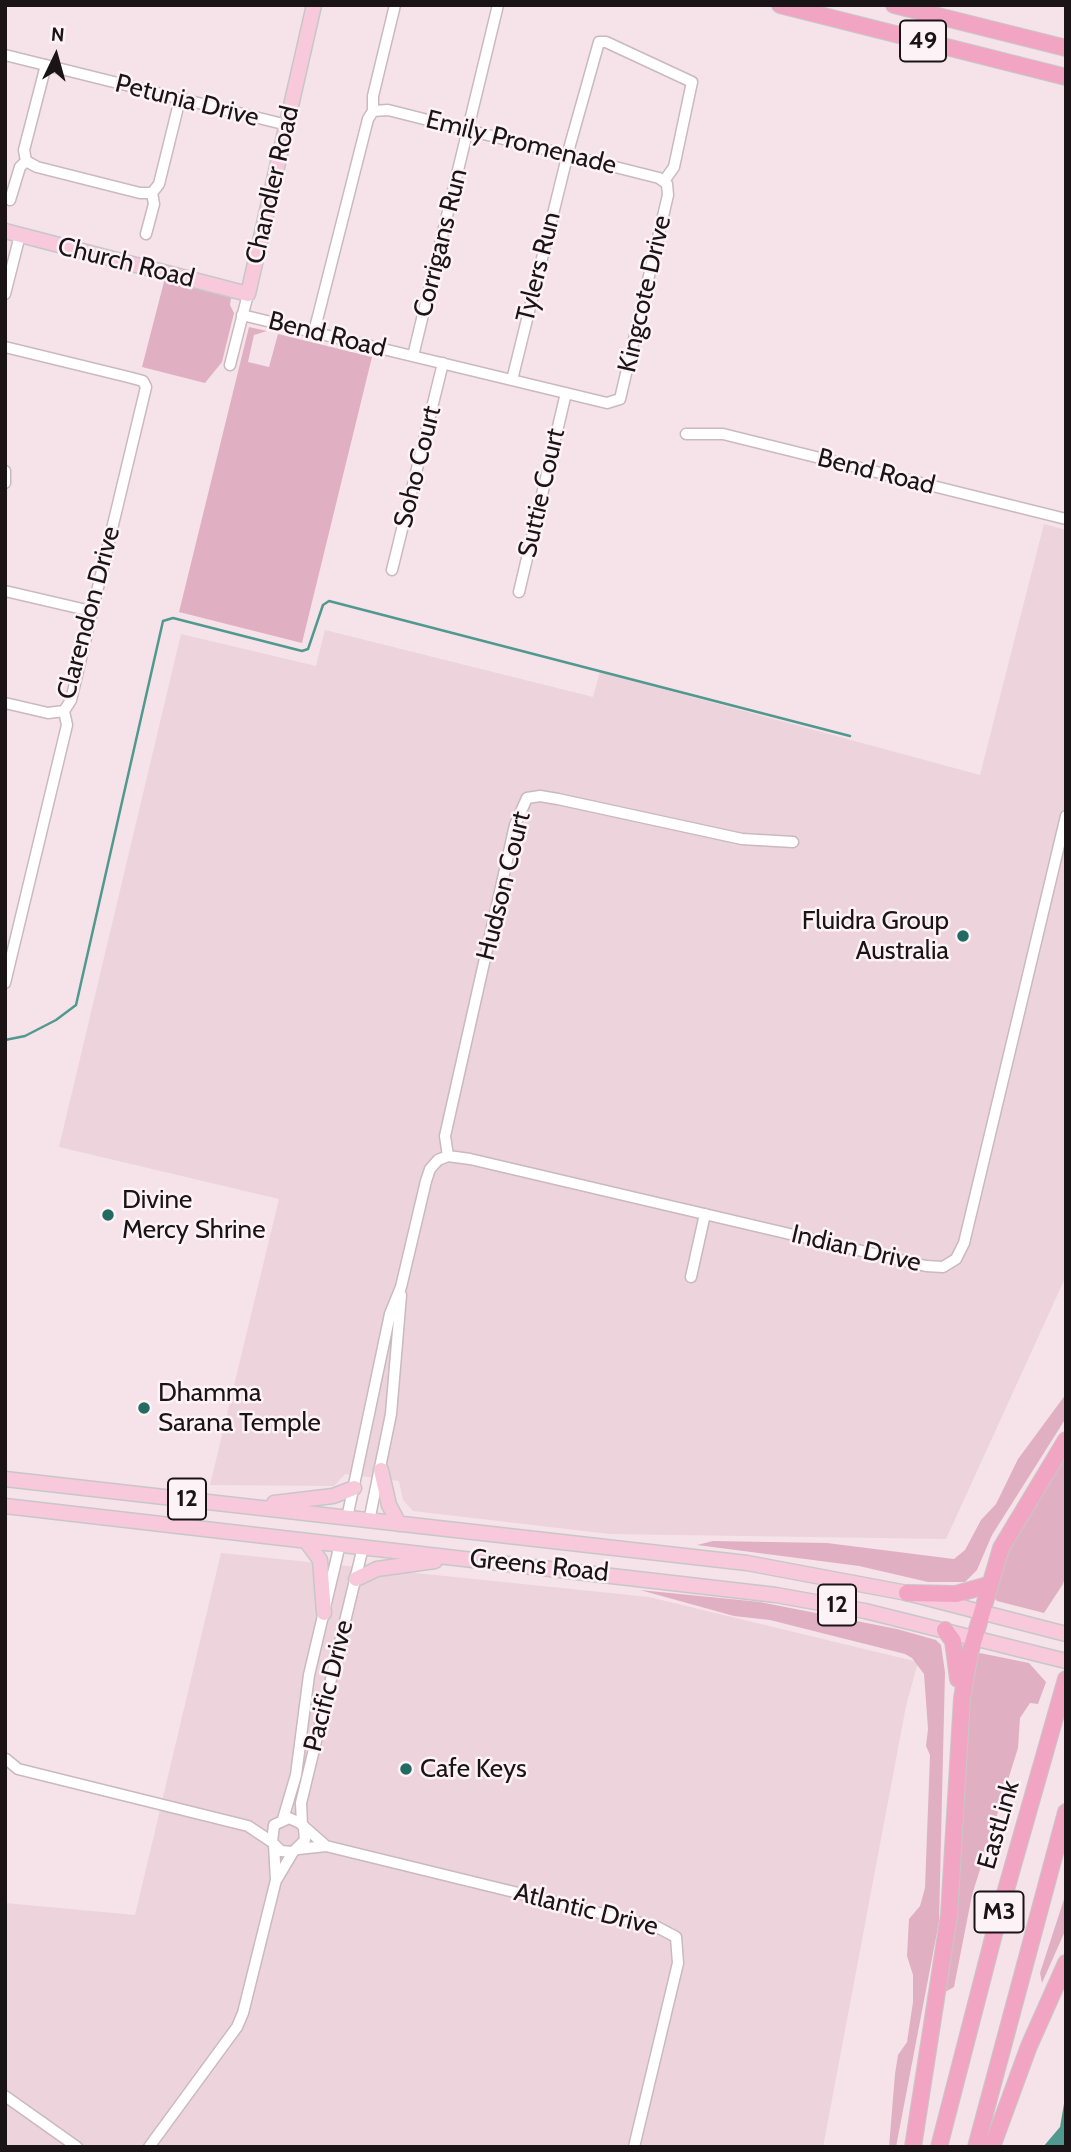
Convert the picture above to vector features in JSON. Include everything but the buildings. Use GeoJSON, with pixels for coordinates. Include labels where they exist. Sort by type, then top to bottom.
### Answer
{"type":"FeatureCollection","features":[{"type":"Feature","properties":{"kind":"highway","name":"49"},"geometry":{"type":"LineString","coordinates":[[780,5],[1066,77]]}},
{"type":"Feature","properties":{"kind":"highway","name":"49"},"geometry":{"type":"LineString","coordinates":[[894,5],[1066,48]]}},
{"type":"Feature","properties":{"kind":"highway"},"geometry":{"type":"LineString","coordinates":[[913,2147],[949,1915],[960,1720],[965,1677],[988,1585],[1009,1532],[1066,1440]]}},
{"type":"Feature","properties":{"kind":"highway"},"geometry":{"type":"LineString","coordinates":[[907,1593],[956,1594],[988,1585]]}},
{"type":"Feature","properties":{"kind":"highway"},"geometry":{"type":"LineString","coordinates":[[945,1630],[953,1641],[956,1655],[960,1720]]}},
{"type":"Feature","properties":{"kind":"highway","name":"EastLink"},"geometry":{"type":"LineString","coordinates":[[939,2147],[1000,1911],[1066,1679]]}},
{"type":"Feature","properties":{"kind":"highway","name":"M3"},"geometry":{"type":"LineString","coordinates":[[976,2147],[1066,1812]]}},
{"type":"Feature","properties":{"kind":"highway"},"geometry":{"type":"LineString","coordinates":[[992,2147],[1025,2056],[1066,1964]]}},
{"type":"Feature","properties":{"kind":"main road","name":"Chandler Road"},"geometry":{"type":"LineString","coordinates":[[248,294],[314,5]]}},
{"type":"Feature","properties":{"kind":"main road","name":"Church Road"},"geometry":{"type":"LineString","coordinates":[[13,233],[248,294]]}},
{"type":"Feature","properties":{"kind":"main road"},"geometry":{"type":"LineString","coordinates":[[381,1470],[389,1505],[400,1524]]}},
{"type":"Feature","properties":{"kind":"main road","name":"Greens Road"},"geometry":{"type":"LineString","coordinates":[[5,1479],[747,1563],[907,1593],[1059,1632]]}},
{"type":"Feature","properties":{"kind":"main road"},"geometry":{"type":"LineString","coordinates":[[248,1506],[333,1496],[354,1488]]}},
{"type":"Feature","properties":{"kind":"main road","name":"Greens Road"},"geometry":{"type":"LineString","coordinates":[[5,1506],[776,1595],[865,1611],[1066,1661]]}},
{"type":"Feature","properties":{"kind":"main road"},"geometry":{"type":"LineString","coordinates":[[341,1544],[347,1518]]}},
{"type":"Feature","properties":{"kind":"main road"},"geometry":{"type":"LineString","coordinates":[[363,1547],[369,1521]]}},
{"type":"Feature","properties":{"kind":"main road"},"geometry":{"type":"LineString","coordinates":[[306,1541],[320,1560],[324,1613]]}},
{"type":"Feature","properties":{"kind":"main road"},"geometry":{"type":"LineString","coordinates":[[356,1579],[377,1569],[475,1559]]}},
{"type":"Feature","properties":{"kind":"street"},"geometry":{"type":"LineString","coordinates":[[314,332],[368,120],[373,111],[373,96],[395,5]]}},
{"type":"Feature","properties":{"kind":"street","name":"Corrigans Run"},"geometry":{"type":"LineString","coordinates":[[413,356],[498,5]]}},
{"type":"Feature","properties":{"kind":"street","name":"Tylers Run"},"geometry":{"type":"LineString","coordinates":[[512,380],[567,155],[595,48],[599,42],[606,42],[692,82],[674,167],[666,182]]}},
{"type":"Feature","properties":{"kind":"street","name":"Petunia Drive"},"geometry":{"type":"LineString","coordinates":[[5,55],[287,125]]}},
{"type":"Feature","properties":{"kind":"street"},"geometry":{"type":"LineString","coordinates":[[26,161],[24,150],[46,65]]}},
{"type":"Feature","properties":{"kind":"street"},"geometry":{"type":"LineString","coordinates":[[146,234],[154,204],[152,193],[159,184],[180,99]]}},
{"type":"Feature","properties":{"kind":"street","name":"Emily Promenade"},"geometry":{"type":"LineString","coordinates":[[373,111],[388,110],[666,182]]}},
{"type":"Feature","properties":{"kind":"street"},"geometry":{"type":"LineString","coordinates":[[26,161],[50,170],[140,193],[152,193]]}},
{"type":"Feature","properties":{"kind":"street"},"geometry":{"type":"LineString","coordinates":[[10,200],[20,167],[26,161]]}},
{"type":"Feature","properties":{"kind":"street","name":"Kingcote Drive"},"geometry":{"type":"LineString","coordinates":[[616,402],[620,399],[668,195],[666,182]]}},
{"type":"Feature","properties":{"kind":"street"},"geometry":{"type":"LineString","coordinates":[[5,294],[13,233]]}},
{"type":"Feature","properties":{"kind":"street","name":"Chandler Road"},"geometry":{"type":"LineString","coordinates":[[230,365],[248,294]]}},
{"type":"Feature","properties":{"kind":"street","name":"Bend Road"},"geometry":{"type":"LineString","coordinates":[[242,315],[607,403],[616,402]]}},
{"type":"Feature","properties":{"kind":"street","name":"Clarendon Drive"},"geometry":{"type":"LineString","coordinates":[[5,347],[128,377],[142,381],[146,387],[71,700],[64,711],[67,725],[5,983]]}},
{"type":"Feature","properties":{"kind":"street","name":"Soho Court"},"geometry":{"type":"LineString","coordinates":[[392,570],[443,363]]}},
{"type":"Feature","properties":{"kind":"street","name":"Suttie Court"},"geometry":{"type":"LineString","coordinates":[[519,592],[566,393]]}},
{"type":"Feature","properties":{"kind":"street","name":"Bend Road"},"geometry":{"type":"LineString","coordinates":[[686,434],[723,434],[1066,519]]}},
{"type":"Feature","properties":{"kind":"street"},"geometry":{"type":"LineString","coordinates":[[5,471],[5,483]]}},
{"type":"Feature","properties":{"kind":"street"},"geometry":{"type":"LineString","coordinates":[[5,591],[91,611]]}},
{"type":"Feature","properties":{"kind":"street"},"geometry":{"type":"LineString","coordinates":[[5,703],[48,713],[64,711]]}},
{"type":"Feature","properties":{"kind":"street","name":"Hudson Court"},"geometry":{"type":"LineString","coordinates":[[448,1156],[445,1136],[515,825],[527,798],[540,796],[558,799],[742,839],[793,842]]}},
{"type":"Feature","properties":{"kind":"street","name":"Indian Drive"},"geometry":{"type":"LineString","coordinates":[[448,1156],[926,1266],[943,1267],[956,1259],[964,1243],[1066,816]]}},
{"type":"Feature","properties":{"kind":"street"},"geometry":{"type":"LineString","coordinates":[[369,1521],[391,1414],[401,1287],[430,1169],[448,1156]]}},
{"type":"Feature","properties":{"kind":"street"},"geometry":{"type":"LineString","coordinates":[[691,1277],[705,1214]]}},
{"type":"Feature","properties":{"kind":"street"},"geometry":{"type":"LineString","coordinates":[[347,1518],[390,1314],[401,1287]]}},
{"type":"Feature","properties":{"kind":"street","name":"Pacific Drive"},"geometry":{"type":"LineString","coordinates":[[280,1820],[296,1775],[309,1675],[341,1544]]}},
{"type":"Feature","properties":{"kind":"street","name":"Pacific Drive"},"geometry":{"type":"LineString","coordinates":[[303,1826],[303,1793],[363,1547]]}},
{"type":"Feature","properties":{"kind":"street"},"geometry":{"type":"LineString","coordinates":[[6,1759],[18,1769],[248,1826],[281,1851],[296,1850]]}},
{"type":"Feature","properties":{"kind":"street"},"geometry":{"type":"LineString","coordinates":[[248,1826],[294,1819],[303,1826],[305,1840],[276,1881]]}},
{"type":"Feature","properties":{"kind":"street"},"geometry":{"type":"LineString","coordinates":[[149,2147],[237,2027],[251,1987],[276,1881],[271,1830],[280,1820]]}},
{"type":"Feature","properties":{"kind":"street","name":"Atlantic Drive"},"geometry":{"type":"LineString","coordinates":[[303,1826],[326,1846]]}},
{"type":"Feature","properties":{"kind":"street","name":"Atlantic Drive"},"geometry":{"type":"LineString","coordinates":[[296,1850],[326,1846],[657,1927],[676,1937],[678,1963],[634,2147]]}},
{"type":"Feature","properties":{"kind":"street"},"geometry":{"type":"LineString","coordinates":[[5,2096],[77,2147]]}},
{"type":"Feature","properties":{"kind":"shaded area"},"geometry":{"type":"Polygon","coordinates":[[[166,274],[232,292],[230,305],[234,313],[222,362],[205,383],[142,367],[166,274]]]}},
{"type":"Feature","properties":{"kind":"shaded area"},"geometry":{"type":"Polygon","coordinates":[[[249,327],[267,331],[254,335],[248,362],[269,367],[278,334],[372,357],[302,643],[179,612],[249,327]]]}},
{"type":"Feature","properties":{"kind":"shaded area"},"geometry":{"type":"Polygon","coordinates":[[[1044,524],[1066,530],[1066,1276],[946,1539],[610,1534],[413,1511],[403,1500],[399,1481],[345,1474],[334,1486],[210,1485],[279,1199],[59,1147],[181,634],[316,666],[325,630],[593,697],[600,672],[980,775],[1044,524]]]}},
{"type":"Feature","properties":{"kind":"shaded area"},"geometry":{"type":"Polygon","coordinates":[[[1066,1394],[1066,1418],[992,1535],[977,1570],[965,1582],[928,1582],[859,1566],[697,1545],[713,1541],[827,1543],[954,1559],[965,1550],[981,1520],[996,1504],[1018,1459],[1066,1394]]]}},
{"type":"Feature","properties":{"kind":"shaded area"},"geometry":{"type":"Polygon","coordinates":[[[1066,1451],[1066,1574],[1063,1584],[1044,1613],[997,1601],[993,1597],[996,1572],[1066,1451]]]}},
{"type":"Feature","properties":{"kind":"shaded area"},"geometry":{"type":"Polygon","coordinates":[[[221,1553],[649,1597],[918,1662],[906,1706],[823,2147],[5,2147],[5,1903],[135,1915],[221,1553]]]}},
{"type":"Feature","properties":{"kind":"shaded area"},"geometry":{"type":"Polygon","coordinates":[[[640,1590],[760,1602],[897,1629],[936,1640],[941,1645],[945,1672],[939,1922],[896,2147],[889,2147],[895,2074],[898,2055],[907,2042],[913,2002],[913,1975],[907,1956],[909,1919],[920,1906],[925,1888],[930,1755],[926,1746],[928,1729],[924,1674],[912,1658],[905,1654],[770,1620],[734,1616],[640,1590]]]}},
{"type":"Feature","properties":{"kind":"shaded area"},"geometry":{"type":"Polygon","coordinates":[[[980,1653],[1029,1663],[1046,1682],[1038,1704],[1030,1703],[1020,1718],[1018,1748],[972,1895],[954,1987],[945,1992],[959,1879],[966,1729],[975,1657],[980,1653]]]}},
{"type":"Feature","properties":{"kind":"shaded area"},"geometry":{"type":"Polygon","coordinates":[[[1066,1893],[1066,1929],[1042,1983],[1040,1973],[1066,1893]]]}},
{"type":"Feature","properties":{"kind":"shaded area"},"geometry":{"type":"Polygon","coordinates":[[[1066,2092],[1066,2147],[1043,2147],[1060,2127],[1066,2092]]]}},
{"type":"Feature","properties":{"kind":"waterway"},"geometry":{"type":"LineString","coordinates":[[5,1040],[25,1036],[56,1020],[76,1005],[163,621],[173,618],[302,651],[308,649],[323,605],[329,601],[850,736]]}},
{"type":"Feature","properties":{"kind":"place","name":"Fluidra Group Australia"},"geometry":{"type":"Point","coordinates":[963,936]}},
{"type":"Feature","properties":{"kind":"place","name":"Divine Mercy Shrine"},"geometry":{"type":"Point","coordinates":[108,1215]}},
{"type":"Feature","properties":{"kind":"place","name":"Dhamma Sarana Temple"},"geometry":{"type":"Point","coordinates":[144,1408]}},
{"type":"Feature","properties":{"kind":"place","name":"Cafe Keys"},"geometry":{"type":"Point","coordinates":[406,1769]}}]}
